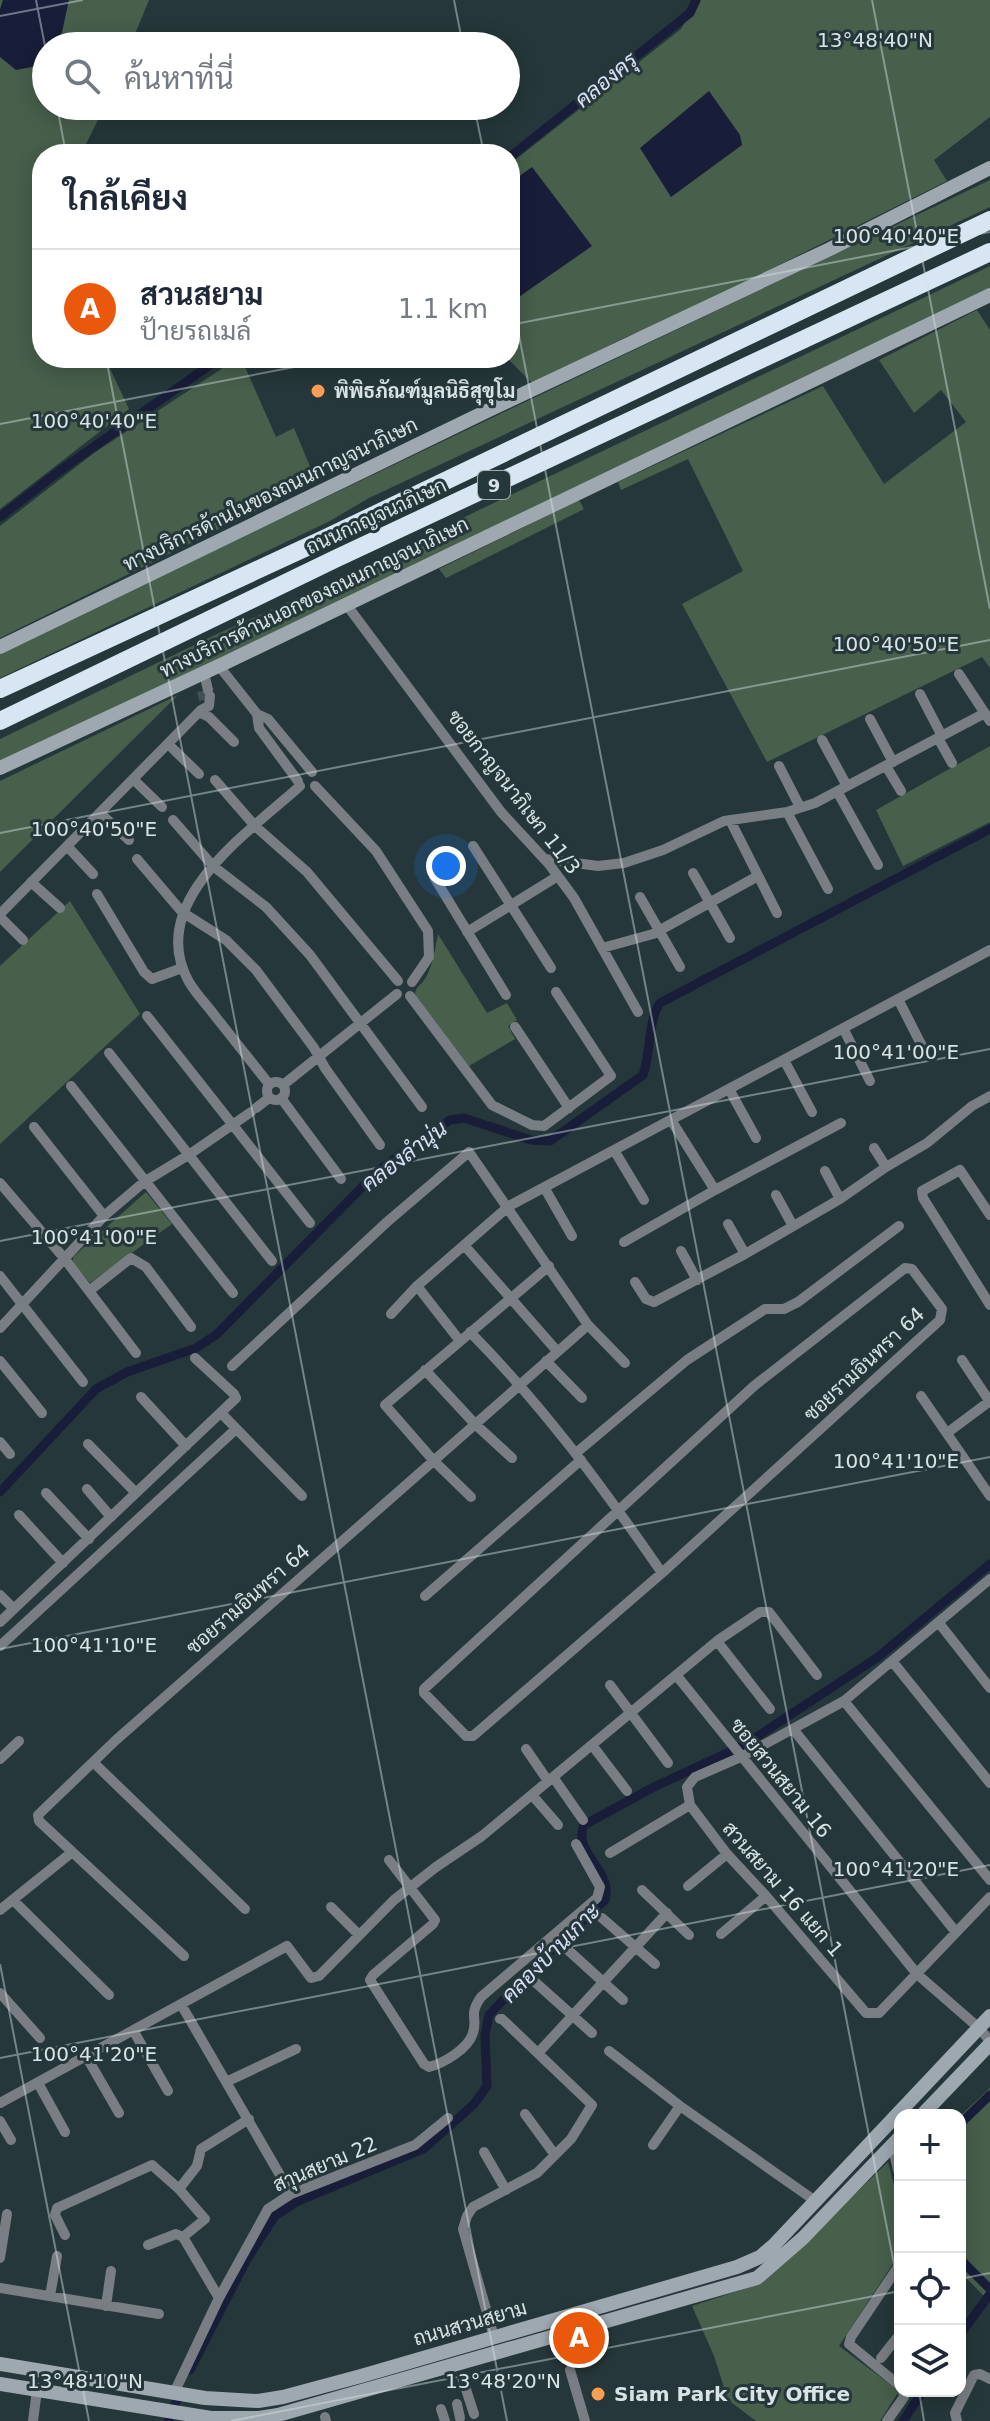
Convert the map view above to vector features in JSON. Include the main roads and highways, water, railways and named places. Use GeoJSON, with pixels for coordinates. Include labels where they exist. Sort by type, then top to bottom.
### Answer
{"type":"FeatureCollection","features":[{"type":"Feature","properties":{"kind":"highway","name":"ถนนกาญจนาภิเษก"},"geometry":{"type":"LineString","coordinates":[[0,689],[353,525],[990,220]]}},
{"type":"Feature","properties":{"kind":"highway","name":"ถนนกาญจนาภิเษก"},"geometry":{"type":"LineString","coordinates":[[0,721],[335,559],[990,252]]}},
{"type":"Feature","properties":{"kind":"water"},"geometry":{"type":"Polygon","coordinates":[[[3,0],[69,0],[62,32],[32,32],[32,67],[16,70],[0,57],[0,9],[3,0]]]}},
{"type":"Feature","properties":{"kind":"water"},"geometry":{"type":"Polygon","coordinates":[[[709,91],[740,135],[742,145],[671,197],[640,148],[709,91]]]}},
{"type":"Feature","properties":{"kind":"water"},"geometry":{"type":"Polygon","coordinates":[[[532,167],[592,246],[520,296],[520,176],[532,167]]]}},
{"type":"Feature","properties":{"kind":"waterway","name":"คลองครุ"},"geometry":{"type":"LineString","coordinates":[[520,149],[690,13],[696,0]]}},
{"type":"Feature","properties":{"kind":"waterway","name":"คลองครุ"},"geometry":{"type":"LineString","coordinates":[[0,517],[58,472],[206,368]]}},
{"type":"Feature","properties":{"kind":"waterway","name":"คลองลำนุ่น"},"geometry":{"type":"LineString","coordinates":[[0,1492],[96,1389],[127,1372],[196,1348],[216,1335],[379,1170],[450,1120],[464,1118],[531,1140],[550,1141],[643,1075],[653,1018],[660,1003],[990,829]]}},
{"type":"Feature","properties":{"kind":"waterway","name":"คลองบ้านเกาะ"},"geometry":{"type":"LineString","coordinates":[[190,2370],[247,2259],[275,2216],[296,2202],[425,2148],[474,2104],[487,2086],[485,2035],[489,2015],[542,1959],[605,1900],[604,1880],[583,1844],[584,1825],[652,1788],[746,1744],[878,1657],[990,1564]]}},
{"type":"Feature","properties":{"kind":"waterway"},"geometry":{"type":"LineString","coordinates":[[966,2118],[990,2095]]}},
{"type":"Feature","properties":{"kind":"waterway"},"geometry":{"type":"LineString","coordinates":[[966,2265],[990,2289]]}},
{"type":"Feature","properties":{"kind":"waterway"},"geometry":{"type":"LineString","coordinates":[[966,2327],[990,2294]]}},
{"type":"Feature","properties":{"kind":"waterway","name":"คลองบ้านเกาะ"},"geometry":{"type":"LineString","coordinates":[[168,2421],[181,2390]]}},
{"type":"Feature","properties":{"kind":"waterway"},"geometry":{"type":"LineString","coordinates":[[903,2421],[919,2397]]}},
{"type":"Feature","properties":{"kind":"tunnel"},"geometry":{"type":"LineString","coordinates":[[202,691],[204,700]]}},
{"type":"Feature","properties":{"kind":"place","name":"พิพิธภัณฑ์มูลนิธิสุขุโม"},"geometry":{"type":"Point","coordinates":[318,391]}},
{"type":"Feature","properties":{"kind":"place","name":"สวนสยาม"},"geometry":{"type":"Point","coordinates":[579,2338]}},
{"type":"Feature","properties":{"kind":"place","name":"Siam Park City Office"},"geometry":{"type":"Point","coordinates":[598,2394]}}]}
